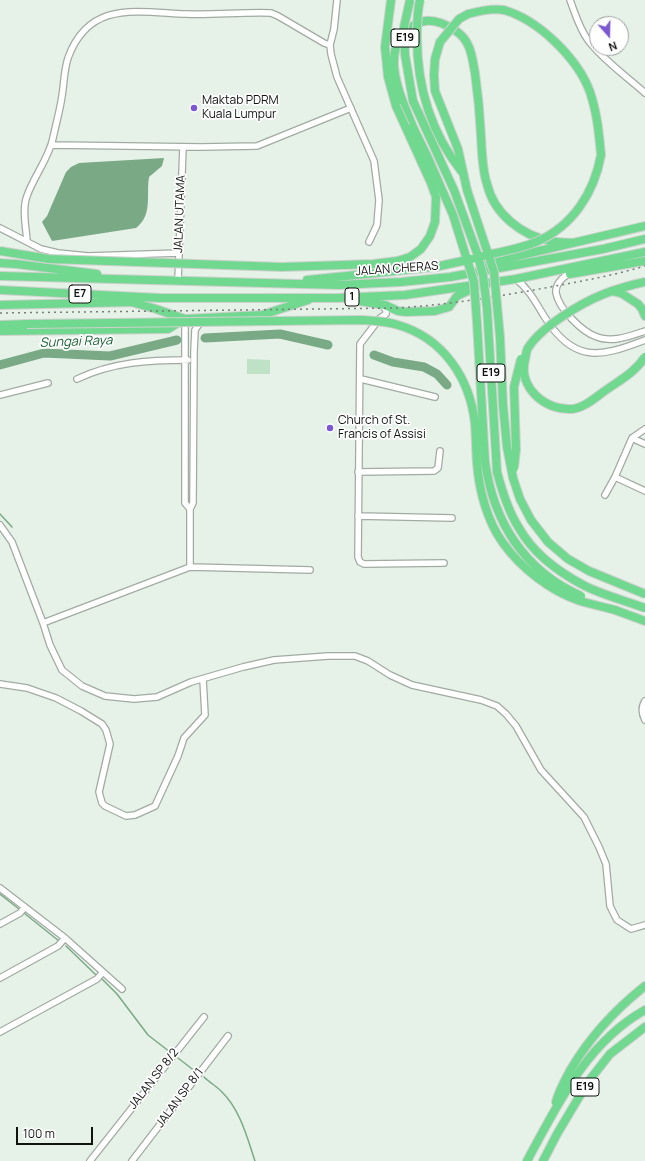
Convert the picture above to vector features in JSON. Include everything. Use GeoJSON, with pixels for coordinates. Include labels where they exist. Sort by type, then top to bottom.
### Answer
{"type":"FeatureCollection","features":[{"type":"Feature","properties":{"kind":"highway"},"geometry":{"type":"LineString","coordinates":[[0,251],[55,260],[282,267],[374,264],[397,261],[410,256],[421,248],[430,236],[435,222],[436,197],[432,183],[396,106],[388,77],[385,47],[391,0]]}},
{"type":"Feature","properties":{"kind":"highway","name":"E19"},"geometry":{"type":"LineString","coordinates":[[410,0],[404,27],[406,55],[413,100],[454,190],[477,253],[483,275],[487,308],[497,472],[503,493],[520,530],[549,562],[586,586],[645,608]]}},
{"type":"Feature","properties":{"kind":"highway","name":"E19"},"geometry":{"type":"LineString","coordinates":[[420,0],[417,22],[417,57],[423,95],[433,124],[449,156],[462,173],[494,272],[507,447],[513,478],[520,499],[531,520],[548,542],[568,558],[589,571],[645,594]]}},
{"type":"Feature","properties":{"kind":"highway"},"geometry":{"type":"LineString","coordinates":[[285,283],[334,276],[406,270],[442,265],[513,249],[535,242],[554,232],[583,203],[592,188],[598,171],[601,155],[598,118],[590,92],[579,69],[564,51],[546,34],[524,19],[503,10],[480,10],[459,19],[440,42],[435,59],[434,75],[436,91],[458,149],[462,173]]}},
{"type":"Feature","properties":{"kind":"highway"},"geometry":{"type":"LineString","coordinates":[[572,243],[552,242],[539,238],[510,222],[500,212],[492,200],[487,185],[472,56],[466,40],[461,34],[444,24],[428,21],[420,22],[411,27],[400,38],[394,59],[395,76],[403,103],[413,128],[432,166],[453,215],[474,282],[485,461],[492,497],[501,519],[511,536],[533,564],[548,576],[578,595],[645,621]]}},
{"type":"Feature","properties":{"kind":"highway"},"geometry":{"type":"LineString","coordinates":[[450,277],[509,258],[645,226]]}},
{"type":"Feature","properties":{"kind":"highway"},"geometry":{"type":"LineString","coordinates":[[634,241],[645,236]]}},
{"type":"Feature","properties":{"kind":"highway","name":"JALAN CHERAS"},"geometry":{"type":"LineString","coordinates":[[148,280],[339,285],[401,282],[450,277],[603,249],[645,239]]}},
{"type":"Feature","properties":{"kind":"highway","name":"JALAN CHERAS"},"geometry":{"type":"LineString","coordinates":[[160,298],[337,298],[405,295],[538,276],[645,252]]}},
{"type":"Feature","properties":{"kind":"highway"},"geometry":{"type":"LineString","coordinates":[[0,259],[16,264]]}},
{"type":"Feature","properties":{"kind":"highway"},"geometry":{"type":"LineString","coordinates":[[538,276],[555,276],[645,261]]}},
{"type":"Feature","properties":{"kind":"highway"},"geometry":{"type":"LineString","coordinates":[[0,263],[148,280]]}},
{"type":"Feature","properties":{"kind":"highway","name":"E7"},"geometry":{"type":"LineString","coordinates":[[0,276],[148,280]]}},
{"type":"Feature","properties":{"kind":"highway"},"geometry":{"type":"LineString","coordinates":[[645,282],[603,294],[557,320],[534,339],[527,350],[523,365],[526,383],[532,393],[549,404],[573,409],[584,405],[622,379],[634,370],[645,357]]}},
{"type":"Feature","properties":{"kind":"highway"},"geometry":{"type":"LineString","coordinates":[[337,298],[380,304],[398,311],[435,311],[449,307],[457,296],[484,284]]}},
{"type":"Feature","properties":{"kind":"highway","name":"E7"},"geometry":{"type":"LineString","coordinates":[[0,290],[160,298]]}},
{"type":"Feature","properties":{"kind":"highway"},"geometry":{"type":"LineString","coordinates":[[513,478],[516,450],[514,387],[525,348],[532,338],[543,325],[560,313],[592,294],[599,292],[611,291],[621,293],[638,304],[645,316]]}},
{"type":"Feature","properties":{"kind":"highway"},"geometry":{"type":"LineString","coordinates":[[0,305],[131,302],[160,298]]}},
{"type":"Feature","properties":{"kind":"highway"},"geometry":{"type":"LineString","coordinates":[[131,302],[156,308],[185,319],[262,316],[313,298]]}},
{"type":"Feature","properties":{"kind":"highway"},"geometry":{"type":"LineString","coordinates":[[0,327],[168,329],[185,319]]}},
{"type":"Feature","properties":{"kind":"highway"},"geometry":{"type":"LineString","coordinates":[[0,327],[354,320],[385,322],[410,330],[430,340],[446,355],[459,371],[470,400],[475,423],[479,482],[484,503],[502,542],[526,569],[540,580],[579,601],[615,610]]}},
{"type":"Feature","properties":{"kind":"highway"},"geometry":{"type":"LineString","coordinates":[[554,1109],[558,1092],[580,1054],[597,1032],[628,1000],[645,986]]}},
{"type":"Feature","properties":{"kind":"highway","name":"E19"},"geometry":{"type":"LineString","coordinates":[[527,1161],[554,1109],[580,1068],[613,1032],[645,1010]]}},
{"type":"Feature","properties":{"kind":"highway","name":"E19"},"geometry":{"type":"LineString","coordinates":[[543,1161],[588,1082],[610,1054],[645,1027]]}},
{"type":"Feature","properties":{"kind":"street"},"geometry":{"type":"LineString","coordinates":[[337,0],[334,29],[330,45],[331,54],[337,77],[374,161],[379,200],[376,225],[369,242]]}},
{"type":"Feature","properties":{"kind":"street"},"geometry":{"type":"LineString","coordinates":[[570,0],[581,28],[588,40],[645,93]]}},
{"type":"Feature","properties":{"kind":"street"},"geometry":{"type":"LineString","coordinates":[[27,241],[24,210],[26,197],[52,145],[68,58],[84,30],[92,22],[116,12],[151,11],[186,14],[271,13],[330,45]]}},
{"type":"Feature","properties":{"kind":"street"},"geometry":{"type":"LineString","coordinates":[[52,145],[183,147],[257,146],[351,108]]}},
{"type":"Feature","properties":{"kind":"street","name":"JALAN UTAMA"},"geometry":{"type":"LineString","coordinates":[[178,281],[183,147]]}},
{"type":"Feature","properties":{"kind":"street"},"geometry":{"type":"LineString","coordinates":[[0,228],[41,249],[71,255],[179,253]]}},
{"type":"Feature","properties":{"kind":"street"},"geometry":{"type":"LineString","coordinates":[[569,274],[564,276],[558,284],[556,293],[562,305],[574,322],[584,332],[598,338],[610,339],[623,338],[645,331]]}},
{"type":"Feature","properties":{"kind":"street"},"geometry":{"type":"LineString","coordinates":[[516,279],[529,293],[556,333],[562,340],[571,346],[592,353],[603,353],[645,340]]}},
{"type":"Feature","properties":{"kind":"street"},"geometry":{"type":"LineString","coordinates":[[380,304],[386,312],[360,344],[361,379],[357,551],[360,562],[364,564],[444,563]]}},
{"type":"Feature","properties":{"kind":"street"},"geometry":{"type":"LineString","coordinates":[[380,318],[392,312],[406,312]]}},
{"type":"Feature","properties":{"kind":"street"},"geometry":{"type":"LineString","coordinates":[[190,567],[190,509],[193,503],[195,330],[204,318]]}},
{"type":"Feature","properties":{"kind":"street"},"geometry":{"type":"LineString","coordinates":[[185,319],[186,503],[190,509]]}},
{"type":"Feature","properties":{"kind":"street"},"geometry":{"type":"LineString","coordinates":[[77,380],[105,368],[126,363],[194,360]]}},
{"type":"Feature","properties":{"kind":"street"},"geometry":{"type":"LineString","coordinates":[[361,379],[435,397]]}},
{"type":"Feature","properties":{"kind":"street"},"geometry":{"type":"LineString","coordinates":[[0,396],[48,383]]}},
{"type":"Feature","properties":{"kind":"street"},"geometry":{"type":"LineString","coordinates":[[605,495],[615,477],[632,438],[645,430]]}},
{"type":"Feature","properties":{"kind":"street"},"geometry":{"type":"LineString","coordinates":[[632,438],[645,444]]}},
{"type":"Feature","properties":{"kind":"street"},"geometry":{"type":"LineString","coordinates":[[358,472],[434,471],[438,468],[440,451]]}},
{"type":"Feature","properties":{"kind":"street"},"geometry":{"type":"LineString","coordinates":[[615,477],[645,491]]}},
{"type":"Feature","properties":{"kind":"street"},"geometry":{"type":"LineString","coordinates":[[358,516],[452,518]]}},
{"type":"Feature","properties":{"kind":"street"},"geometry":{"type":"LineString","coordinates":[[0,525],[12,542],[50,645],[62,670],[82,686],[105,696],[134,699],[157,697],[191,682],[274,660],[328,656],[355,656],[368,661],[390,675],[412,686],[481,700],[497,706],[516,726],[541,770],[584,817],[606,864],[610,906],[617,920],[631,929],[645,925]]}},
{"type":"Feature","properties":{"kind":"street"},"geometry":{"type":"LineString","coordinates":[[43,623],[190,567],[310,570]]}},
{"type":"Feature","properties":{"kind":"street"},"geometry":{"type":"LineString","coordinates":[[0,684],[27,688],[56,698],[102,724],[106,730],[110,744],[99,792],[100,798],[105,806],[126,816],[155,806],[178,756],[184,738],[205,715],[203,679]]}},
{"type":"Feature","properties":{"kind":"street"},"geometry":{"type":"LineString","coordinates":[[645,701],[642,710],[645,720]]}},
{"type":"Feature","properties":{"kind":"street"},"geometry":{"type":"LineString","coordinates":[[0,888],[65,938],[122,989]]}},
{"type":"Feature","properties":{"kind":"street"},"geometry":{"type":"LineString","coordinates":[[0,924],[20,913],[25,907]]}},
{"type":"Feature","properties":{"kind":"street"},"geometry":{"type":"LineString","coordinates":[[0,978],[58,946],[65,938]]}},
{"type":"Feature","properties":{"kind":"street"},"geometry":{"type":"LineString","coordinates":[[0,1032],[97,979],[103,972]]}},
{"type":"Feature","properties":{"kind":"street","name":"JALAN SP 8/2"},"geometry":{"type":"LineString","coordinates":[[90,1161],[204,1017]]}},
{"type":"Feature","properties":{"kind":"street","name":"JALAN SP 8/1"},"geometry":{"type":"LineString","coordinates":[[132,1161],[228,1036]]}},
{"type":"Feature","properties":{"kind":"shaded area"},"geometry":{"type":"Polygon","coordinates":[[[164,158],[162,166],[149,177],[147,211],[145,217],[136,228],[52,241],[42,222],[47,216],[66,172],[71,167],[79,163],[164,158]]]}},
{"type":"Feature","properties":{"kind":"shaded area"},"geometry":{"type":"Polygon","coordinates":[[[247,359],[270,360],[270,374],[247,374],[247,359]]]}},
{"type":"Feature","properties":{"kind":"waterway","name":"Sungai Raya"},"geometry":{"type":"LineString","coordinates":[[205,338],[280,334],[328,345]]}},
{"type":"Feature","properties":{"kind":"waterway","name":"Sungai Raya"},"geometry":{"type":"LineString","coordinates":[[0,365],[44,353],[110,356],[177,340]]}},
{"type":"Feature","properties":{"kind":"waterway","name":"Sungai Raya"},"geometry":{"type":"LineString","coordinates":[[374,355],[393,362],[424,367],[437,374],[447,385]]}},
{"type":"Feature","properties":{"kind":"waterway"},"geometry":{"type":"LineString","coordinates":[[0,514],[12,527]]}},
{"type":"Feature","properties":{"kind":"waterway"},"geometry":{"type":"LineString","coordinates":[[0,894],[19,909]]}},
{"type":"Feature","properties":{"kind":"waterway"},"geometry":{"type":"LineString","coordinates":[[24,913],[59,941]]}},
{"type":"Feature","properties":{"kind":"waterway"},"geometry":{"type":"LineString","coordinates":[[66,946],[96,975]]}},
{"type":"Feature","properties":{"kind":"waterway"},"geometry":{"type":"LineString","coordinates":[[101,978],[117,994],[148,1035],[170,1052]]}},
{"type":"Feature","properties":{"kind":"waterway"},"geometry":{"type":"LineString","coordinates":[[178,1058],[196,1072]]}},
{"type":"Feature","properties":{"kind":"waterway"},"geometry":{"type":"LineString","coordinates":[[204,1077],[221,1091],[233,1106],[246,1133],[255,1161]]}},
{"type":"Feature","properties":{"kind":"railway"},"geometry":{"type":"LineString","coordinates":[[0,313],[414,307],[517,293],[590,280],[645,266]]}},
{"type":"Feature","properties":{"kind":"place","name":"Maktab PDRM Kuala Lumpur"},"geometry":{"type":"Point","coordinates":[194,108]}},
{"type":"Feature","properties":{"kind":"place","name":"Church of St. Francis of Assisi"},"geometry":{"type":"Point","coordinates":[330,428]}}]}
